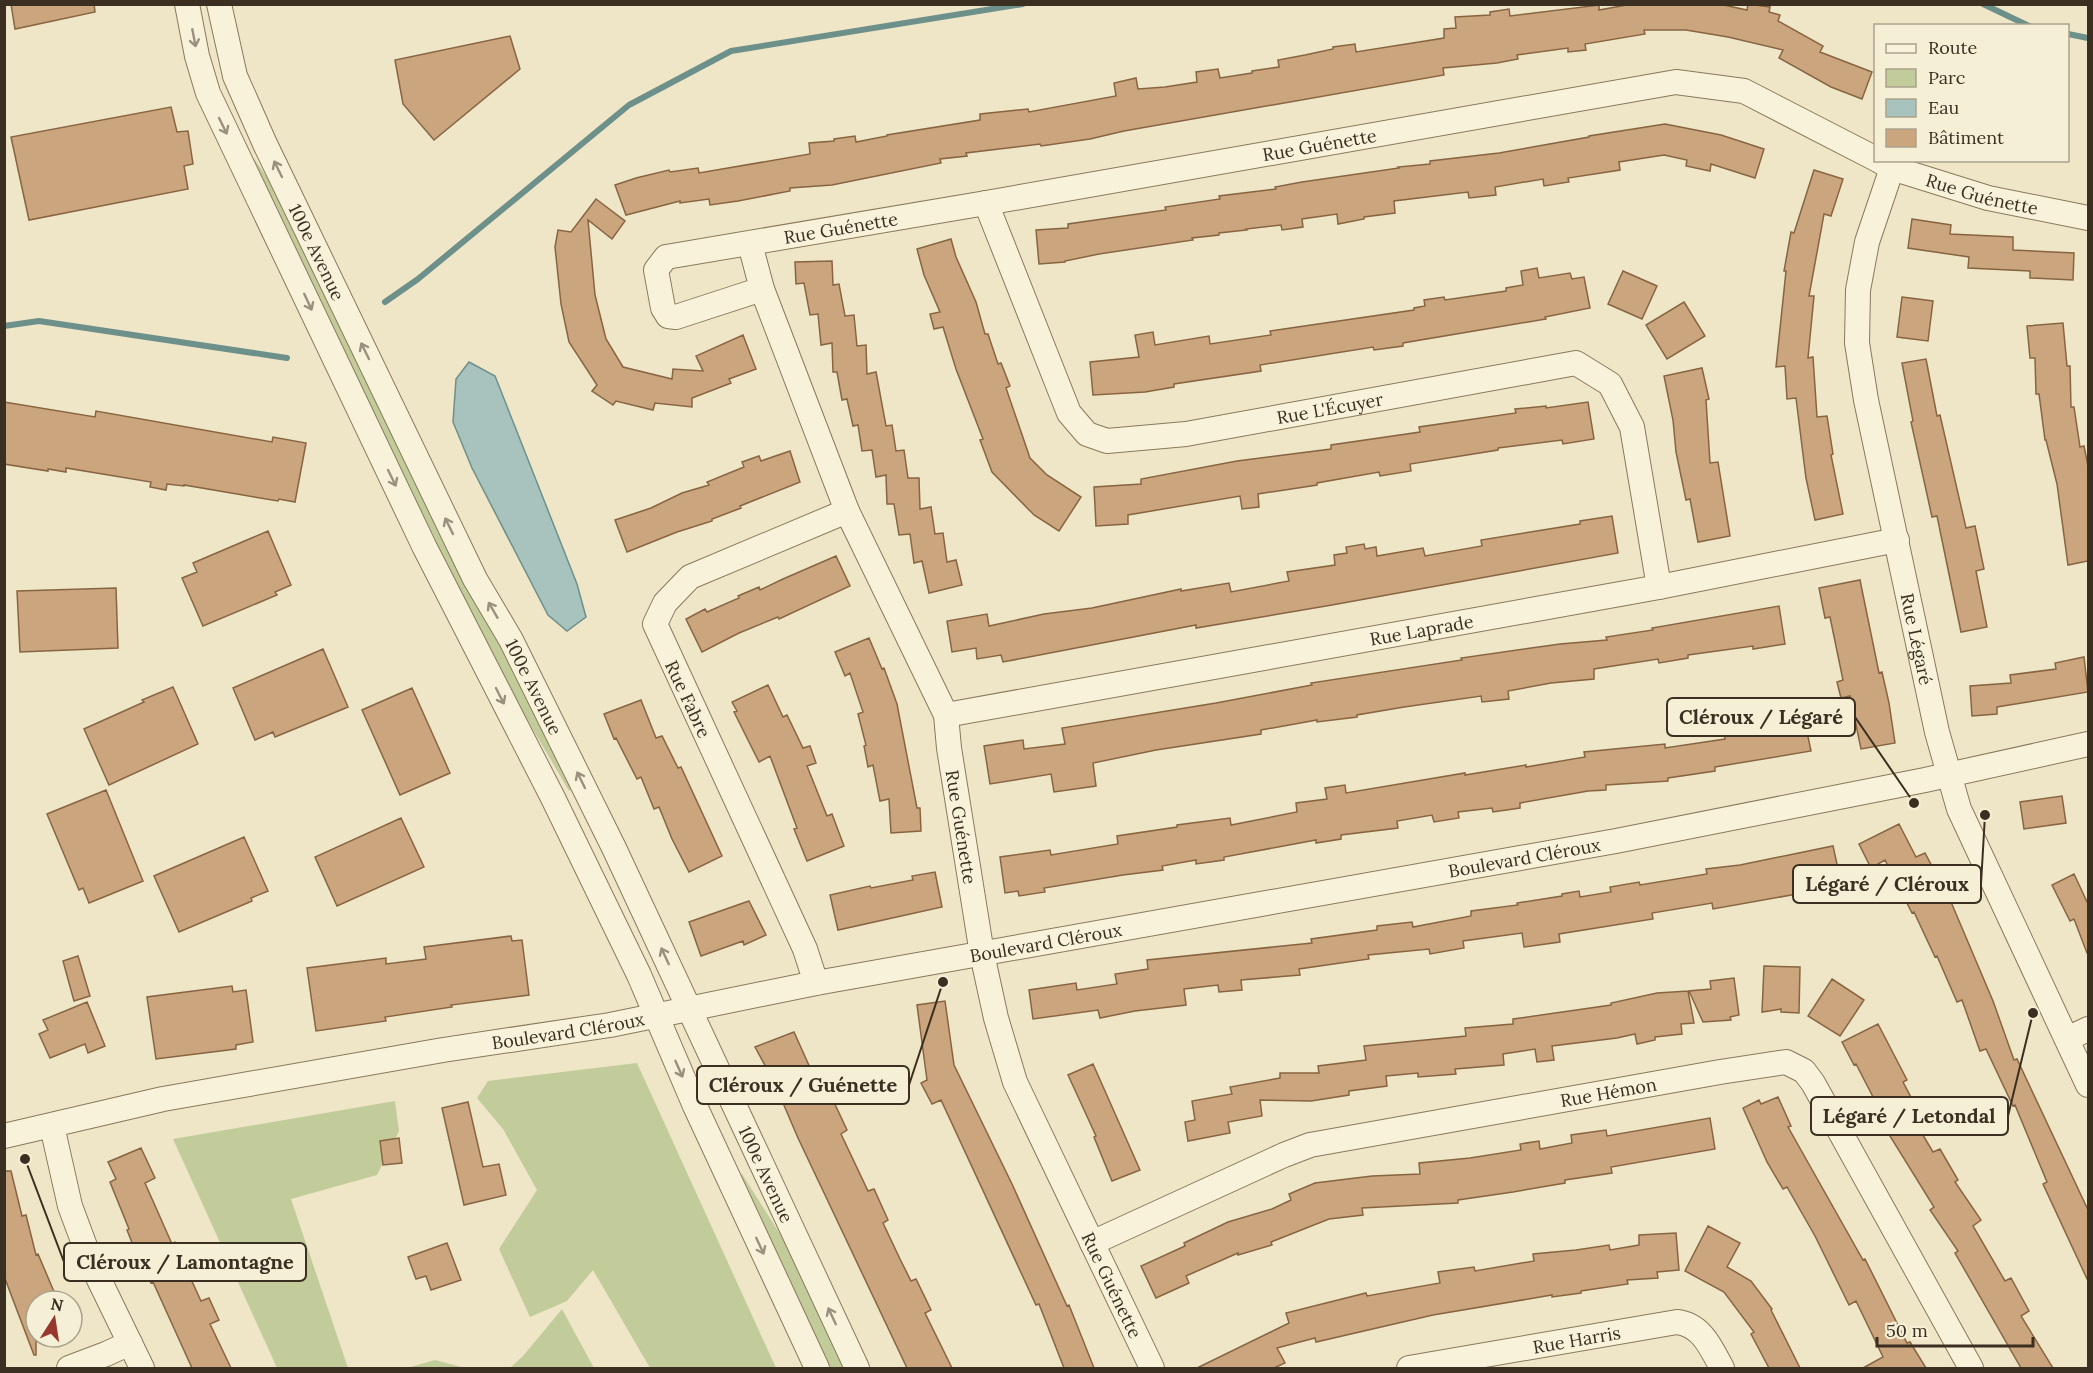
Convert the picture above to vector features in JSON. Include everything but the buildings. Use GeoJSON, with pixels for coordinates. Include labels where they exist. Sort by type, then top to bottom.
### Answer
{"type":"FeatureCollection","features":[{"type":"Feature","properties":{"kind":"street","name":"100e Avenue"},"geometry":{"type":"LineString","coordinates":[[187,4],[197,56],[212,101],[424,546],[585,863],[639,975],[695,1106],[818,1368]]}},
{"type":"Feature","properties":{"kind":"street","name":"100e Avenue"},"geometry":{"type":"LineString","coordinates":[[219,4],[235,76],[265,144],[475,579],[516,651],[614,848],[857,1368]]}},
{"type":"Feature","properties":{"kind":"street","name":"Rue Guénette"},"geometry":{"type":"LineString","coordinates":[[762,289],[676,317],[668,316],[663,308],[656,270],[666,256],[750,244],[1676,82],[1744,91],[1874,158]]}},
{"type":"Feature","properties":{"kind":"street","name":"Rue Guénette"},"geometry":{"type":"LineString","coordinates":[[1882,162],[1988,198],[2088,218]]}},
{"type":"Feature","properties":{"kind":"street","name":"Rue Légaré"},"geometry":{"type":"LineString","coordinates":[[1882,162],[1858,290],[1857,343],[1864,390],[1928,690],[1959,809],[2088,1085]]}},
{"type":"Feature","properties":{"kind":"street","name":"Rue L'Écuyer"},"geometry":{"type":"LineString","coordinates":[[986,203],[1069,413],[1087,434],[1107,441],[1186,434],[1576,363],[1610,384],[1632,427],[1659,587]]}},
{"type":"Feature","properties":{"kind":"street","name":"Rue Guénette"},"geometry":{"type":"LineString","coordinates":[[750,244],[762,289],[847,511],[946,715],[982,954],[996,1018],[1015,1082],[1152,1368]]}},
{"type":"Feature","properties":{"kind":"street","name":"Rue Fabre"},"geometry":{"type":"LineString","coordinates":[[816,983],[805,949],[655,624],[665,603],[690,576],[847,511]]}},
{"type":"Feature","properties":{"kind":"street","name":"Rue Laprade"},"geometry":{"type":"LineString","coordinates":[[946,715],[1659,587],[1897,540]]}},
{"type":"Feature","properties":{"kind":"street","name":"Boulevard Cléroux"},"geometry":{"type":"LineString","coordinates":[[4,1136],[174,1097],[443,1050],[610,1025],[816,983],[1592,845],[1949,775],[2088,744]]}},
{"type":"Feature","properties":{"kind":"street"},"geometry":{"type":"LineString","coordinates":[[2067,1040],[2088,1029]]}},
{"type":"Feature","properties":{"kind":"street","name":"Rue Hémon"},"geometry":{"type":"LineString","coordinates":[[1092,1243],[1310,1145],[1786,1062],[1804,1071],[1813,1083],[1971,1368]]}},
{"type":"Feature","properties":{"kind":"street"},"geometry":{"type":"LineString","coordinates":[[52,1126],[70,1206],[92,1265],[142,1368]]}},
{"type":"Feature","properties":{"kind":"street","name":"Rue Harris"},"geometry":{"type":"LineString","coordinates":[[1409,1368],[1677,1322],[1685,1323],[1699,1332],[1722,1368]]}},
{"type":"Feature","properties":{"kind":"street"},"geometry":{"type":"LineString","coordinates":[[69,1368],[130,1343]]}},
{"type":"Feature","properties":{"kind":"green space"},"geometry":{"type":"Polygon","coordinates":[[[247,149],[280,195],[472,591],[572,789],[569,791],[476,632],[247,149]]]}},
{"type":"Feature","properties":{"kind":"green space"},"geometry":{"type":"Polygon","coordinates":[[[637,1063],[776,1368],[650,1368],[593,1270],[567,1301],[530,1317],[499,1249],[537,1190],[503,1129],[477,1098],[488,1081],[637,1063]]]}},
{"type":"Feature","properties":{"kind":"green space"},"geometry":{"type":"Polygon","coordinates":[[[395,1101],[399,1131],[377,1175],[291,1199],[348,1368],[277,1368],[173,1139],[395,1101]]]}},
{"type":"Feature","properties":{"kind":"green space"},"geometry":{"type":"Polygon","coordinates":[[[742,1174],[792,1253],[846,1368],[830,1368],[740,1175],[742,1174]]]}},
{"type":"Feature","properties":{"kind":"green space"},"geometry":{"type":"Polygon","coordinates":[[[562,1309],[594,1368],[510,1368],[523,1356],[562,1309]]]}},
{"type":"Feature","properties":{"kind":"green space"},"geometry":{"type":"Polygon","coordinates":[[[435,1360],[465,1368],[407,1368],[435,1360]]]}},
{"type":"Feature","properties":{"kind":"water"},"geometry":{"type":"Polygon","coordinates":[[[469,362],[495,376],[577,584],[586,617],[567,631],[548,615],[472,468],[453,422],[456,379],[469,362]]]}},
{"type":"Feature","properties":{"kind":"waterway"},"geometry":{"type":"LineString","coordinates":[[385,302],[418,279],[629,105],[731,51],[1023,4]]}},
{"type":"Feature","properties":{"kind":"waterway"},"geometry":{"type":"LineString","coordinates":[[1983,4],[2025,24]]}},
{"type":"Feature","properties":{"kind":"waterway"},"geometry":{"type":"LineString","coordinates":[[2069,34],[2088,38]]}},
{"type":"Feature","properties":{"kind":"waterway"},"geometry":{"type":"LineString","coordinates":[[4,326],[39,321],[287,358]]}},
{"type":"Feature","properties":{"kind":"place","name":"Cléroux / Légaré"},"geometry":{"type":"Point","coordinates":[1914,803]}},
{"type":"Feature","properties":{"kind":"place","name":"Légaré / Cléroux"},"geometry":{"type":"Point","coordinates":[1985,815]}},
{"type":"Feature","properties":{"kind":"place","name":"Cléroux / Guénette"},"geometry":{"type":"Point","coordinates":[943,982]}},
{"type":"Feature","properties":{"kind":"place","name":"Légaré / Letondal"},"geometry":{"type":"Point","coordinates":[2033,1013]}},
{"type":"Feature","properties":{"kind":"place","name":"Cléroux / Lamontagne"},"geometry":{"type":"Point","coordinates":[25,1159]}}]}
